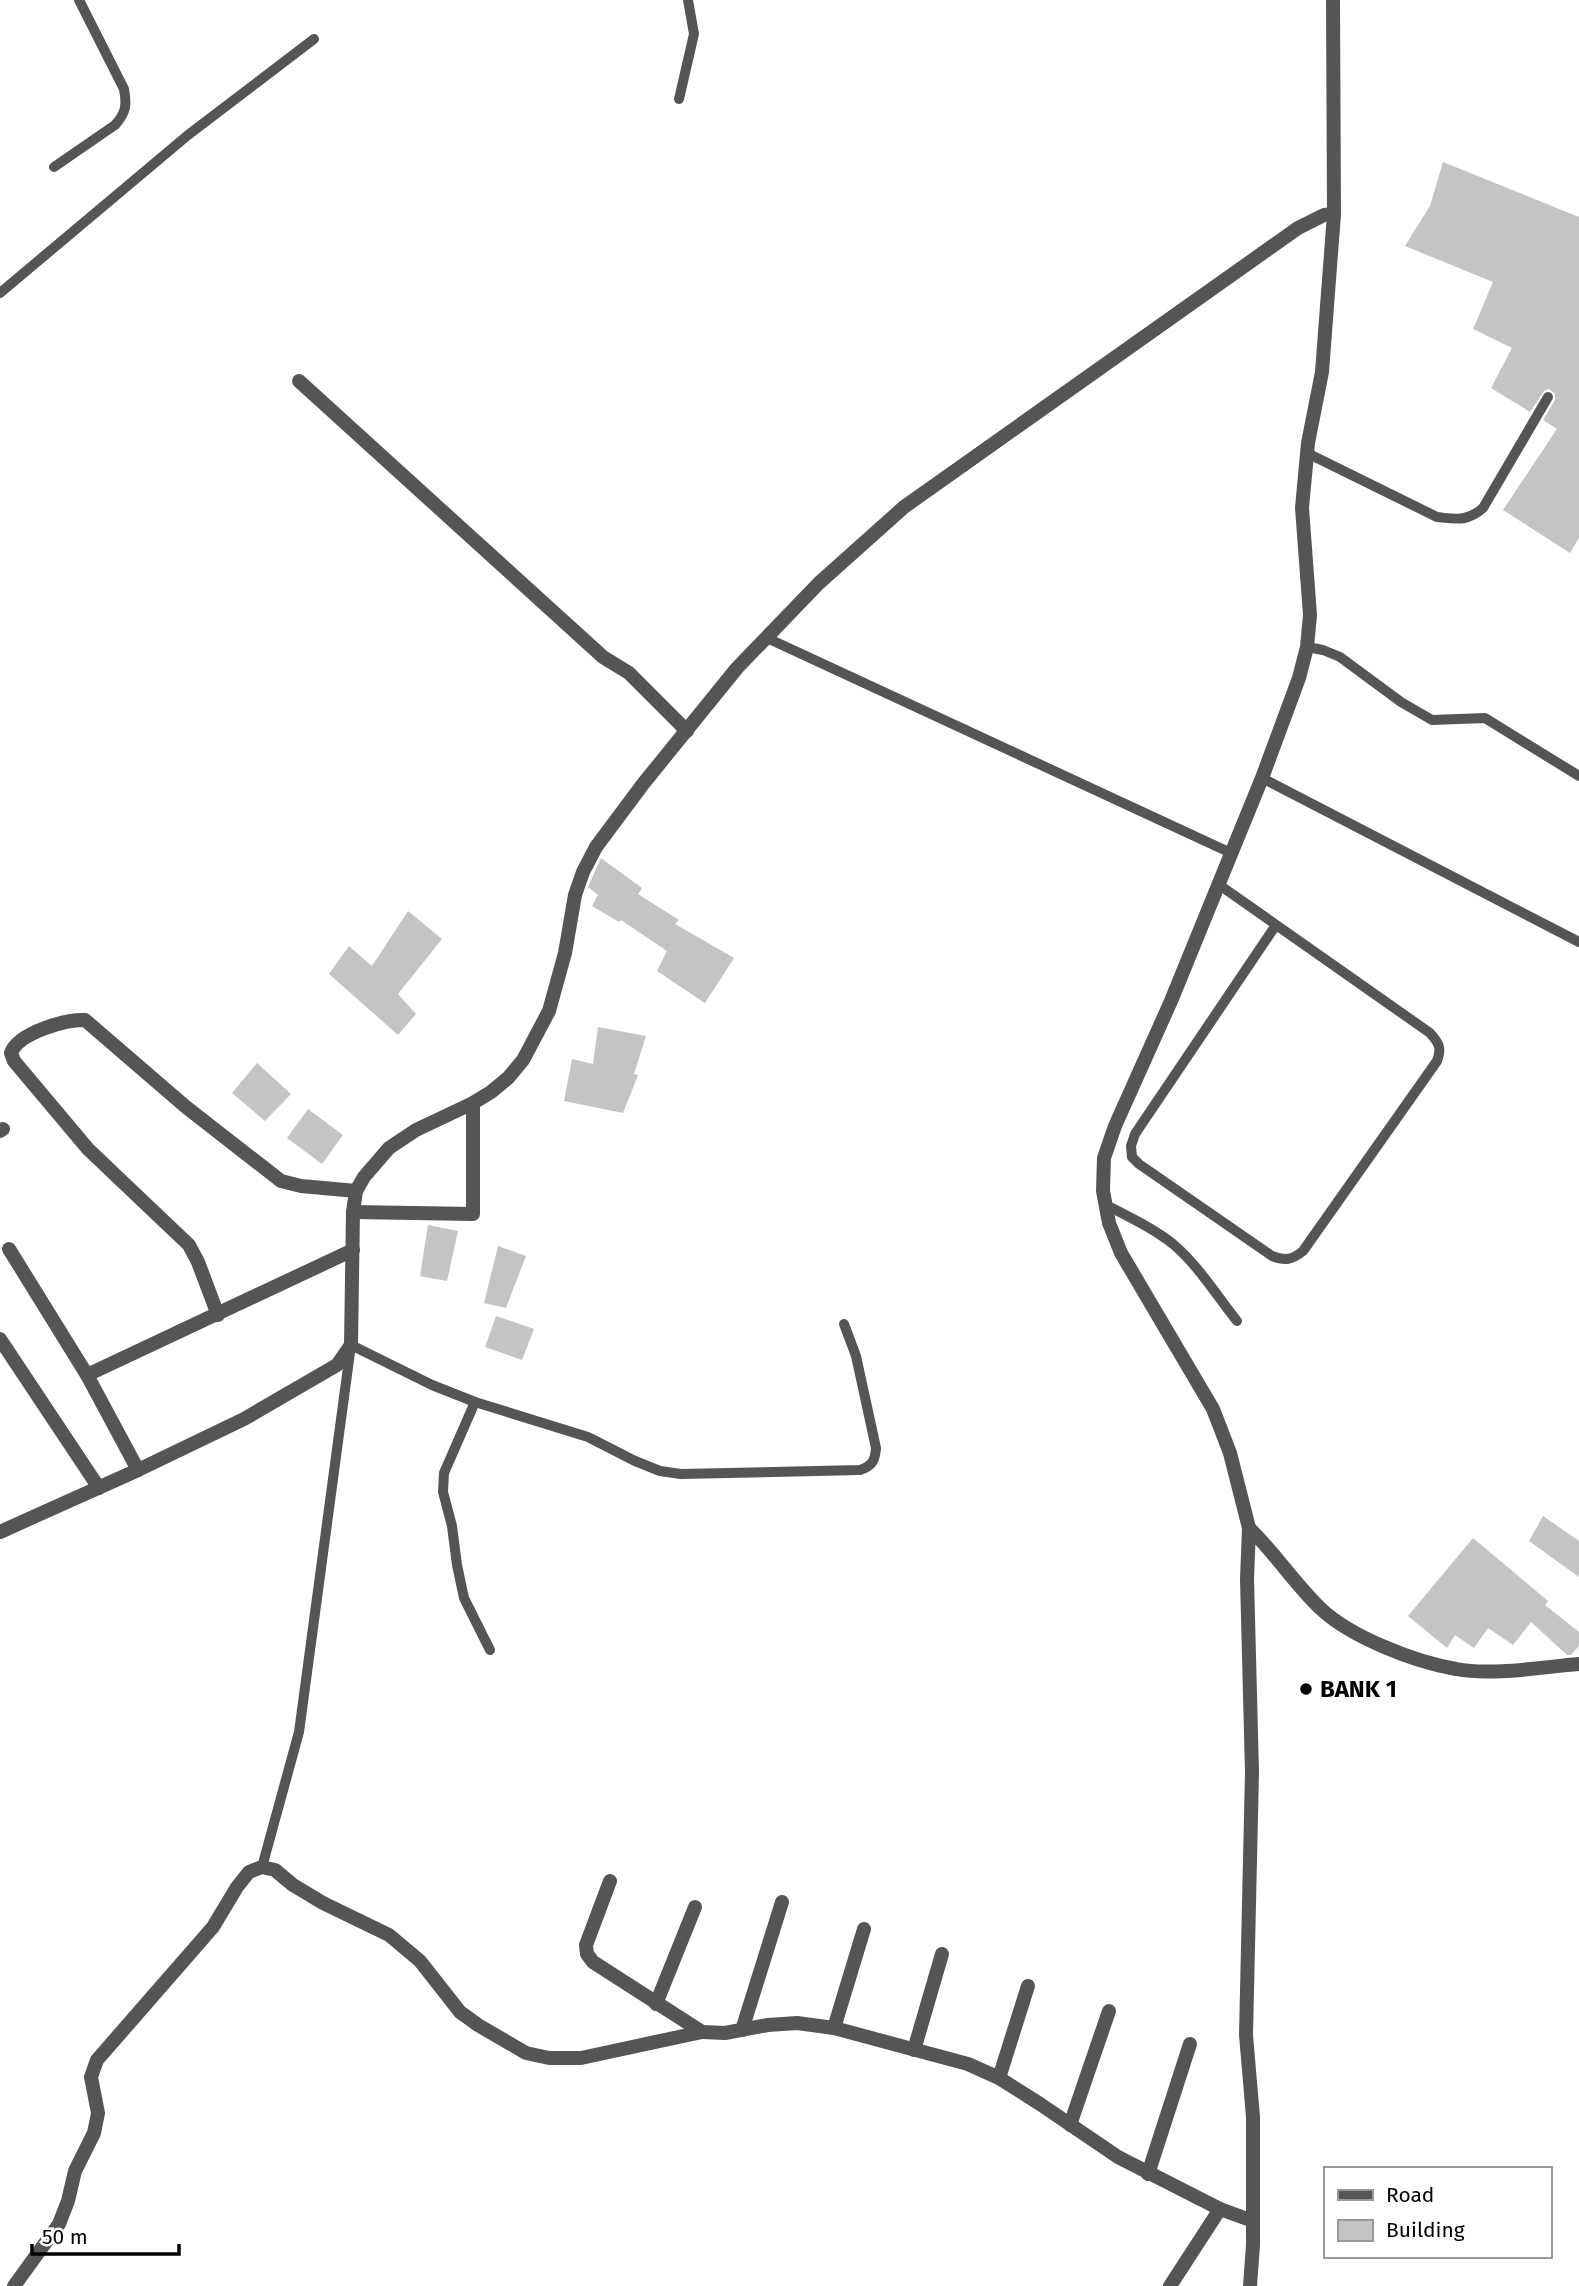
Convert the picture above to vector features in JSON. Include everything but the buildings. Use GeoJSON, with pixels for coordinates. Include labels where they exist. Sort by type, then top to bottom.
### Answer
{"type":"FeatureCollection","features":[{"type":"Feature","properties":{"kind":"street"},"geometry":{"type":"LineString","coordinates":[[1250,2286],[1253,2117],[1246,2035],[1252,1772],[1247,1579],[1249,1528],[1230,1453],[1213,1409],[1121,1253],[1110,1223],[1103,1191],[1104,1158],[1115,1126],[1171,1001],[1262,779],[1307,648],[1310,615],[1302,508],[1307,453],[1322,372],[1334,214],[1333,0]]}},
{"type":"Feature","properties":{"kind":"street"},"geometry":{"type":"LineString","coordinates":[[0,1532],[244,1419],[337,1365],[351,1345],[353,1212],[356,1191],[388,1148],[416,1130],[472,1104],[508,1078],[538,1036],[549,1011],[562,965],[575,895],[596,847],[737,668],[819,583],[904,508],[1217,287],[1276,242],[1311,220],[1334,214]]}},
{"type":"Feature","properties":{"kind":"street"},"geometry":{"type":"LineString","coordinates":[[299,381],[603,657],[629,673],[687,731]]}},
{"type":"Feature","properties":{"kind":"street"},"geometry":{"type":"LineString","coordinates":[[218,1315],[189,1245],[88,1149],[14,1060],[11,1053],[14,1045],[21,1039],[72,1020],[85,1020],[186,1107],[281,1181],[301,1186],[356,1191]]}},
{"type":"Feature","properties":{"kind":"street"},"geometry":{"type":"LineString","coordinates":[[353,1212],[473,1214],[472,1104]]}},
{"type":"Feature","properties":{"kind":"street"},"geometry":{"type":"LineString","coordinates":[[9,1249],[87,1375],[138,1470]]}},
{"type":"Feature","properties":{"kind":"street"},"geometry":{"type":"LineString","coordinates":[[87,1375],[352,1250]]}},
{"type":"Feature","properties":{"kind":"street"},"geometry":{"type":"LineString","coordinates":[[0,1339],[99,1488]]}},
{"type":"Feature","properties":{"kind":"street"},"geometry":{"type":"LineString","coordinates":[[1249,1528],[1322,1611],[1364,1638],[1407,1656],[1457,1670],[1506,1670],[1579,1664]]}},
{"type":"Feature","properties":{"kind":"street"},"geometry":{"type":"LineString","coordinates":[[14,2286],[59,2224],[75,2171],[94,2133],[98,2113],[91,2077],[97,2060],[213,1927],[249,1872],[262,1867],[275,1870],[293,1885],[323,1903],[388,1935],[420,1961],[460,2012],[526,2053],[549,2058],[581,2057],[702,2032]]}},
{"type":"Feature","properties":{"kind":"street"},"geometry":{"type":"LineString","coordinates":[[610,1881],[586,1945],[587,1954],[593,1962],[702,2032],[712,2034],[797,2023],[835,2028],[968,2064],[999,2078],[1148,2174],[1220,2209],[1253,2221]]}},
{"type":"Feature","properties":{"kind":"street"},"geometry":{"type":"LineString","coordinates":[[741,2030],[782,1902]]}},
{"type":"Feature","properties":{"kind":"street"},"geometry":{"type":"LineString","coordinates":[[656,2004],[695,1907]]}},
{"type":"Feature","properties":{"kind":"street"},"geometry":{"type":"LineString","coordinates":[[835,2028],[864,1930]]}},
{"type":"Feature","properties":{"kind":"street"},"geometry":{"type":"LineString","coordinates":[[914,2050],[942,1954]]}},
{"type":"Feature","properties":{"kind":"street"},"geometry":{"type":"LineString","coordinates":[[999,2078],[1028,1986]]}},
{"type":"Feature","properties":{"kind":"street"},"geometry":{"type":"LineString","coordinates":[[1070,2125],[1109,2011]]}},
{"type":"Feature","properties":{"kind":"street"},"geometry":{"type":"LineString","coordinates":[[1148,2174],[1190,2043]]}},
{"type":"Feature","properties":{"kind":"street"},"geometry":{"type":"LineString","coordinates":[[1170,2286],[1220,2209]]}},
{"type":"Feature","properties":{"kind":"lane"},"geometry":{"type":"LineString","coordinates":[[54,167],[115,125],[123,116],[127,104],[124,89],[79,0]]}},
{"type":"Feature","properties":{"kind":"lane"},"geometry":{"type":"LineString","coordinates":[[679,99],[694,34],[688,0]]}},
{"type":"Feature","properties":{"kind":"lane"},"geometry":{"type":"LineString","coordinates":[[0,293],[188,135],[314,39]]}},
{"type":"Feature","properties":{"kind":"lane"},"geometry":{"type":"LineString","coordinates":[[1307,453],[1437,517],[1474,517],[1489,499],[1548,397]]}},
{"type":"Feature","properties":{"kind":"lane"},"geometry":{"type":"LineString","coordinates":[[766,638],[1231,853]]}},
{"type":"Feature","properties":{"kind":"lane"},"geometry":{"type":"LineString","coordinates":[[1307,648],[1323,650],[1340,657],[1410,708],[1432,720],[1485,718],[1579,776]]}},
{"type":"Feature","properties":{"kind":"lane"},"geometry":{"type":"LineString","coordinates":[[1262,779],[1579,942]]}},
{"type":"Feature","properties":{"kind":"lane"},"geometry":{"type":"LineString","coordinates":[[1219,884],[1430,1033],[1438,1042],[1441,1051],[1437,1061],[1303,1251],[1294,1258],[1284,1260],[1272,1256],[1139,1164],[1132,1157],[1131,1146],[1135,1134],[1276,925]]}},
{"type":"Feature","properties":{"kind":"lane"},"geometry":{"type":"LineString","coordinates":[[1106,1205],[1152,1229],[1173,1244],[1186,1256],[1237,1321]]}},
{"type":"Feature","properties":{"kind":"lane"},"geometry":{"type":"LineString","coordinates":[[262,1867],[299,1732],[351,1345],[432,1385],[475,1402],[588,1437],[660,1471],[681,1474],[860,1470],[870,1466],[875,1458],[876,1448],[856,1356],[844,1324]]}},
{"type":"Feature","properties":{"kind":"lane"},"geometry":{"type":"LineString","coordinates":[[475,1402],[444,1473],[443,1492],[452,1526],[464,1598],[490,1650]]}},
{"type":"Feature","properties":{"kind":"place","name":"BANK 1"},"geometry":{"type":"Point","coordinates":[1306,1689]}}]}
